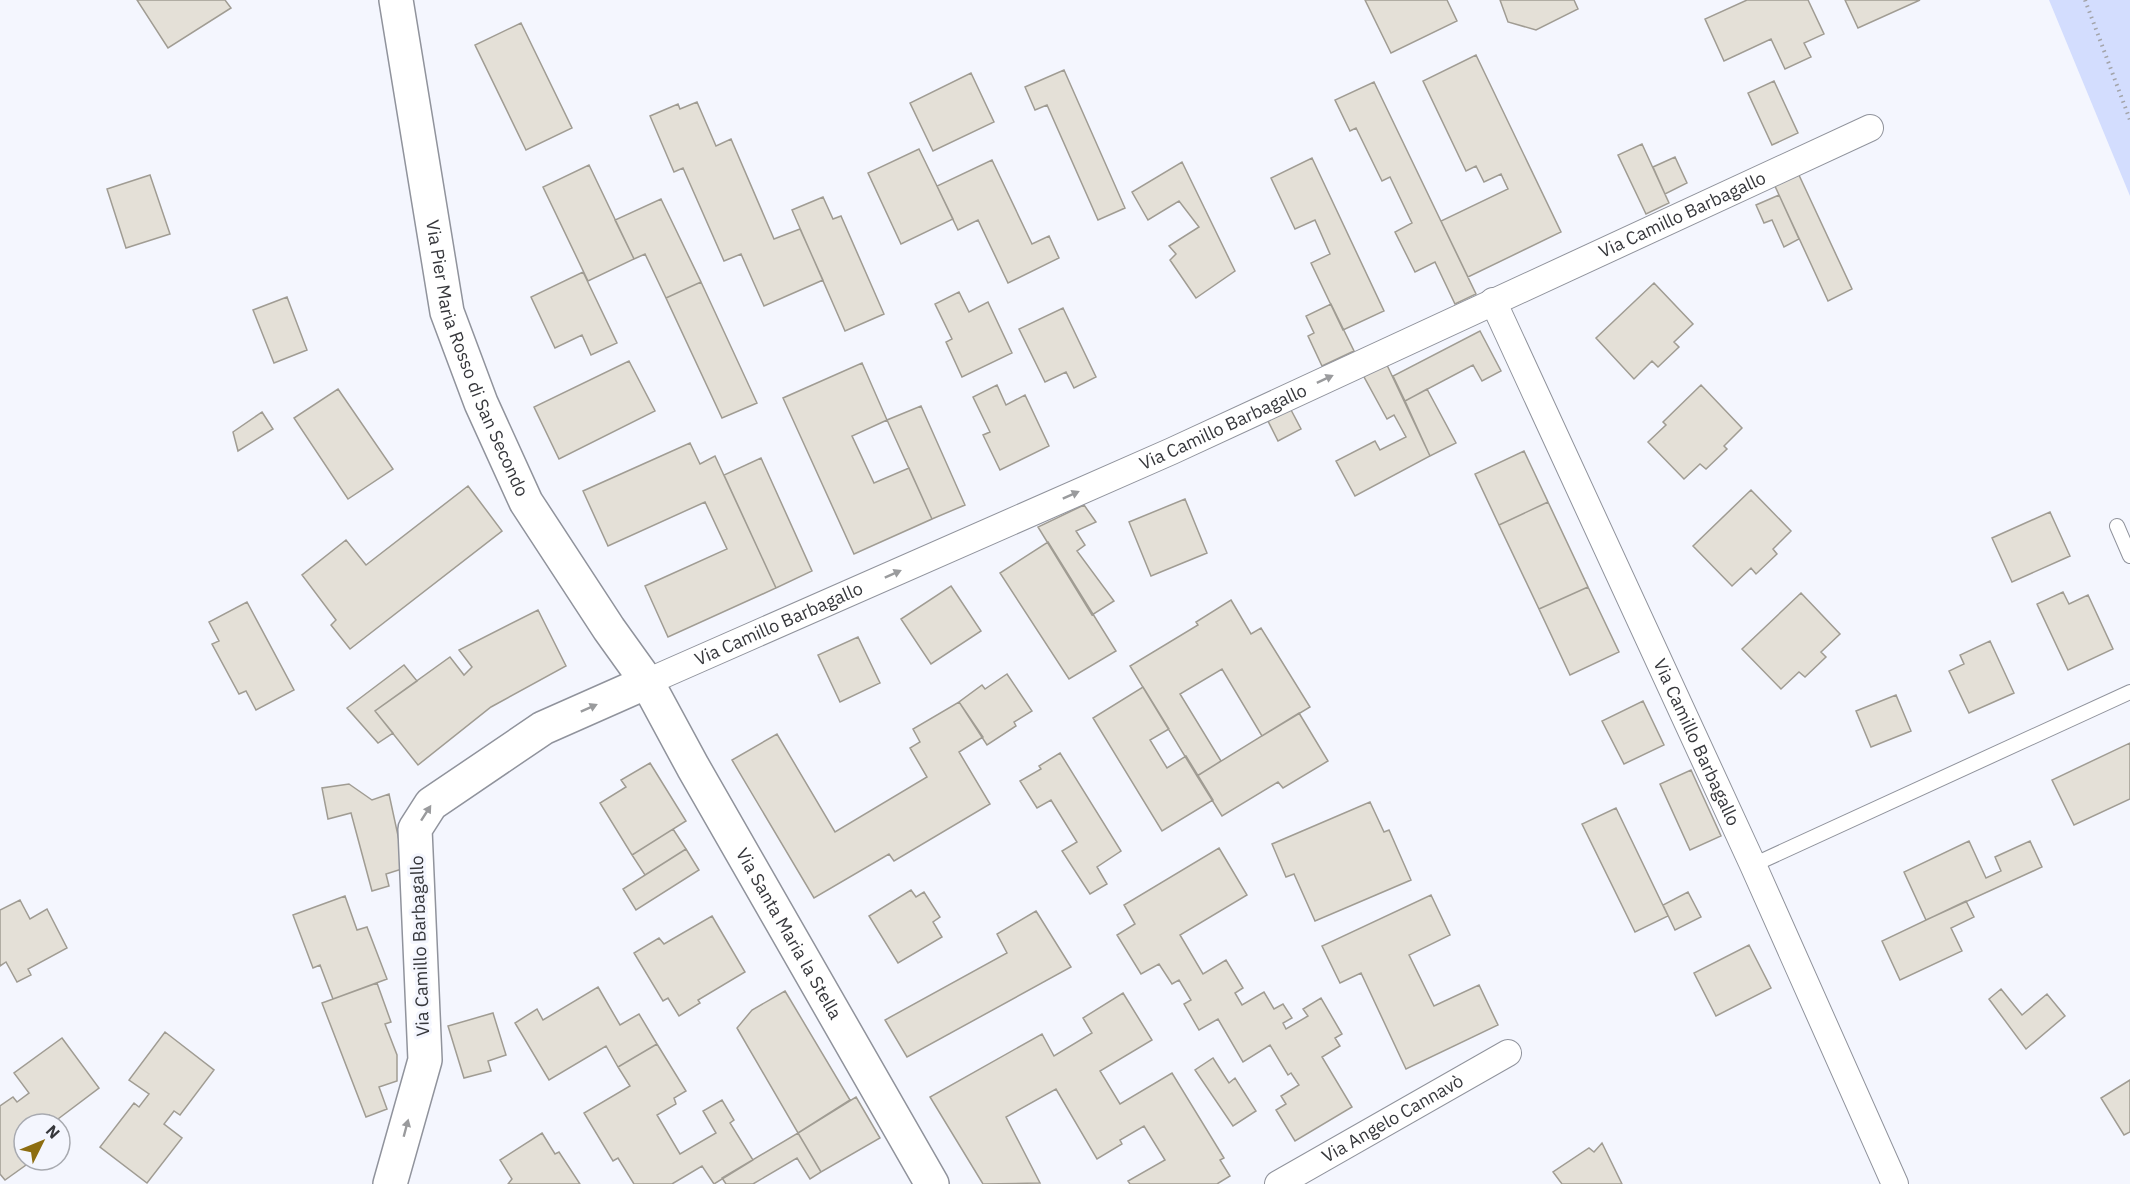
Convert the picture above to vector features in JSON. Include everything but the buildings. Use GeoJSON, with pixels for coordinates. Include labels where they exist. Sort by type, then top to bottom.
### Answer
{"type":"FeatureCollection","features":[{"type":"Feature","properties":{"kind":"street","name":"Via Pier Maria Rosso di San Secondo"},"geometry":{"type":"LineString","coordinates":[[396,0],[447,312],[480,403],[526,502],[647,682]]}},
{"type":"Feature","properties":{"kind":"street","name":"Via Camillo Barbagallo"},"geometry":{"type":"LineString","coordinates":[[390,1184],[424,1060],[415,829],[431,804],[543,728],[1172,451],[1870,128]]}},
{"type":"Feature","properties":{"kind":"street","name":"Via Camillo Barbagallo"},"geometry":{"type":"LineString","coordinates":[[1493,302],[1753,865],[1895,1184]]}},
{"type":"Feature","properties":{"kind":"street","name":"Via Santa Maria la Stella"},"geometry":{"type":"LineString","coordinates":[[647,682],[693,767],[932,1184]]}},
{"type":"Feature","properties":{"kind":"street","name":"Via Angelo Cannavò"},"geometry":{"type":"LineString","coordinates":[[1278,1184],[1508,1053]]}},
{"type":"Feature","properties":{"kind":"lane"},"geometry":{"type":"LineString","coordinates":[[2117,526],[2130,556]]}},
{"type":"Feature","properties":{"kind":"lane"},"geometry":{"type":"LineString","coordinates":[[1753,865],[2130,692]]}},
{"type":"Feature","properties":{"kind":"path"},"geometry":{"type":"LineString","coordinates":[[2085,0],[2130,120]]}},
{"type":"Feature","properties":{"kind":"shaded area"},"geometry":{"type":"Polygon","coordinates":[[[2049,0],[2130,0],[2130,196],[2049,0]]]}}]}
